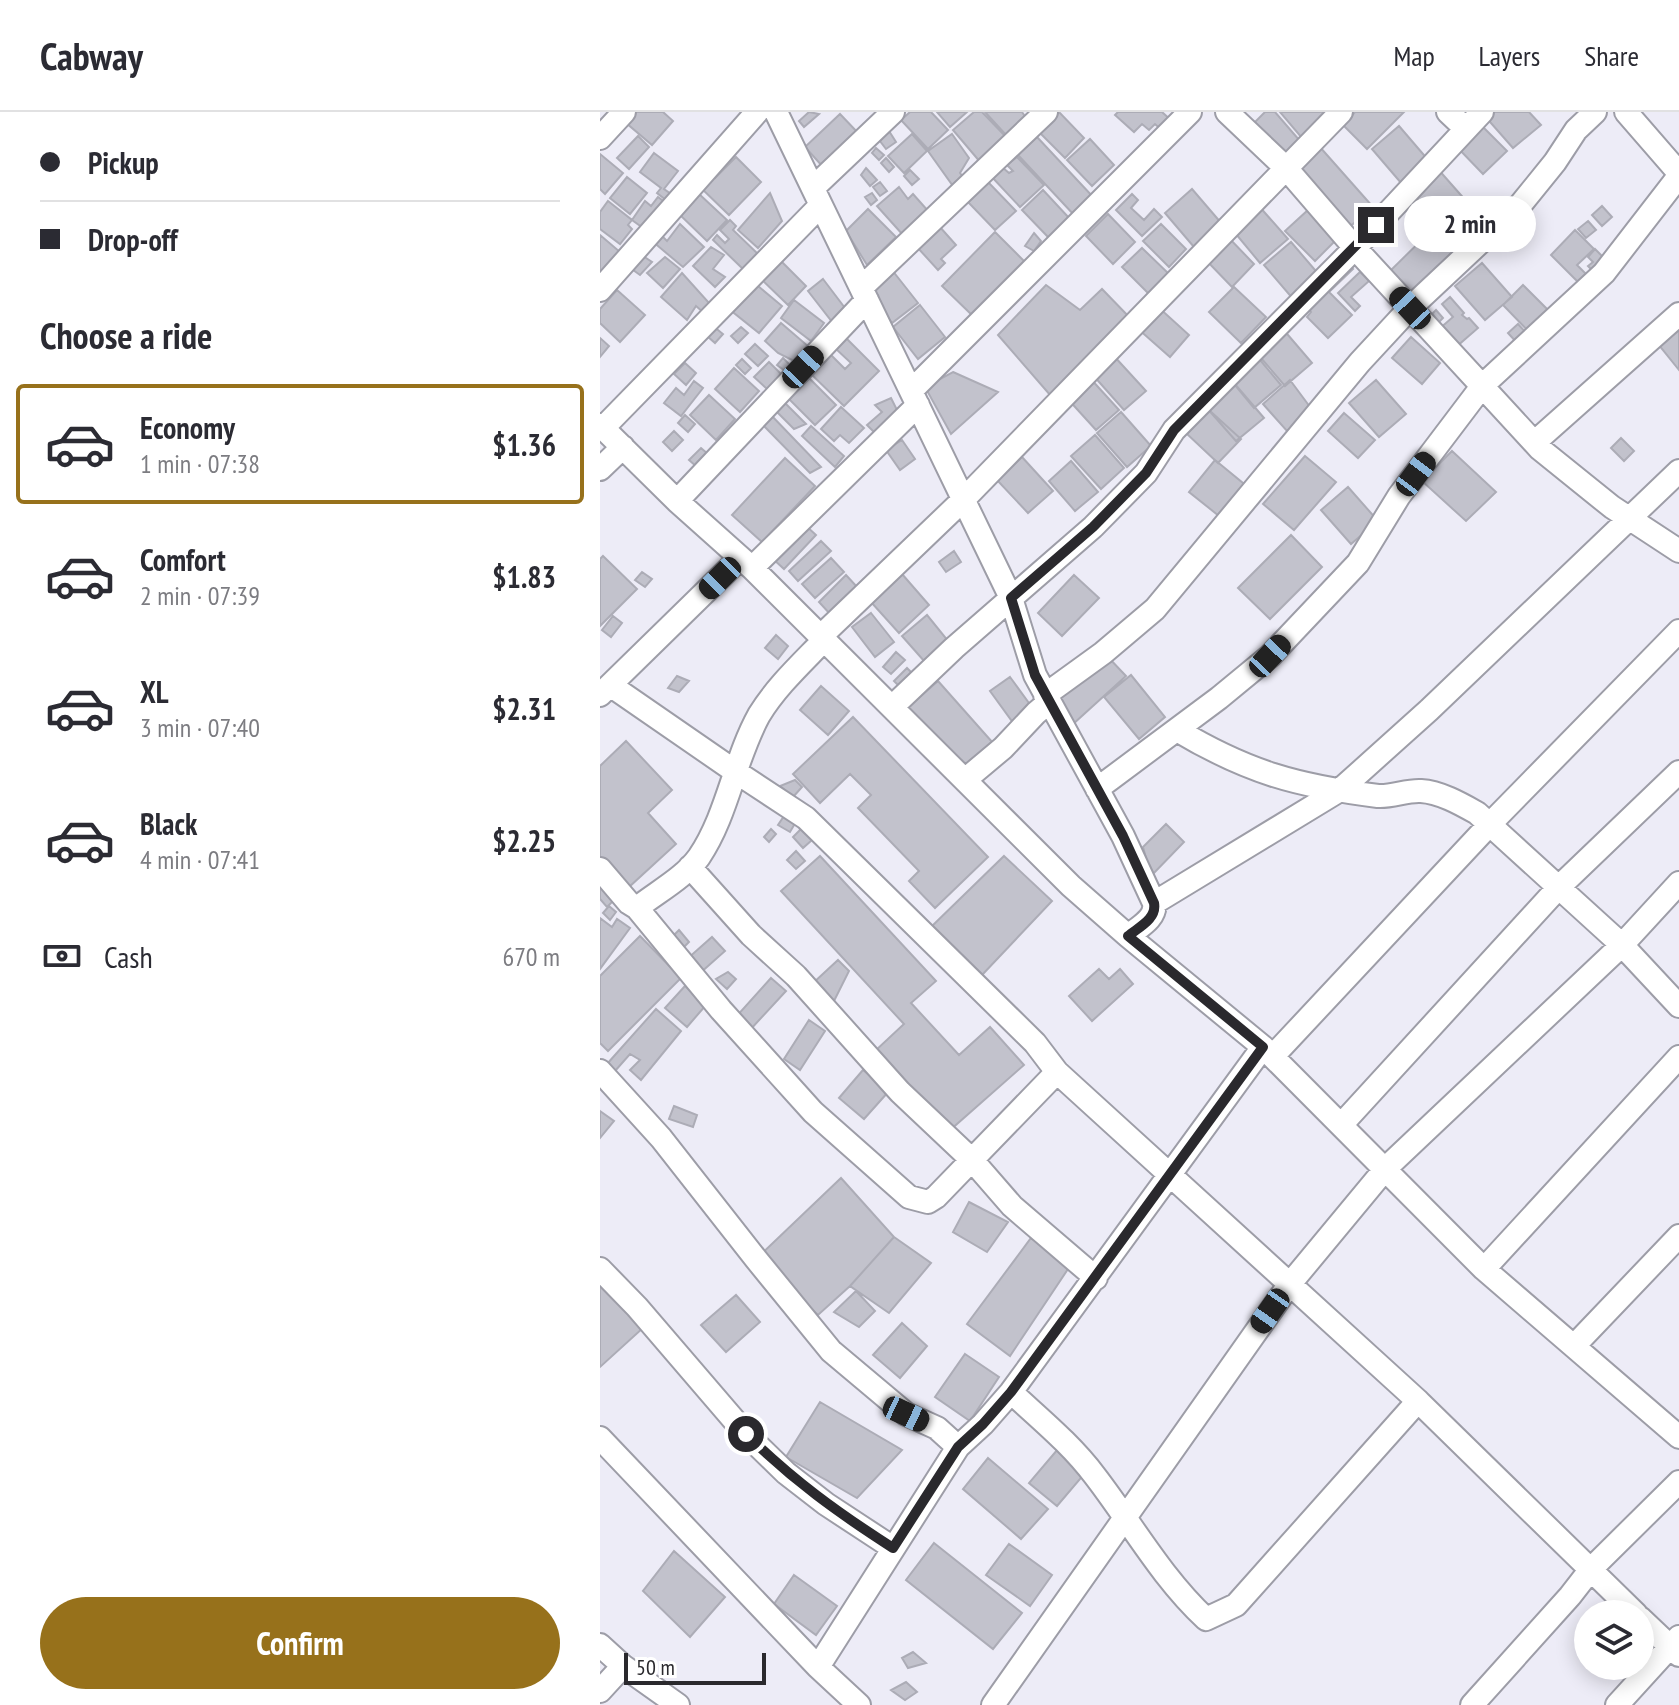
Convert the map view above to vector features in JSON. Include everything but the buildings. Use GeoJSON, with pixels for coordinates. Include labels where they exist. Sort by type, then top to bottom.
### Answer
{"type":"FeatureCollection","features":[{"type":"Feature","properties":{"kind":"street"},"geometry":{"type":"LineString","coordinates":[[600,138],[624,112]]}},
{"type":"Feature","properties":{"kind":"street"},"geometry":{"type":"LineString","coordinates":[[600,290],[757,112]]}},
{"type":"Feature","properties":{"kind":"street"},"geometry":{"type":"LineString","coordinates":[[776,112],[1011,598],[1035,675],[1154,903],[1156,910],[1152,916],[1128,936]]}},
{"type":"Feature","properties":{"kind":"street"},"geometry":{"type":"LineString","coordinates":[[893,112],[601,427],[966,779],[1071,886],[1268,1052],[1484,1269],[1677,1433]]}},
{"type":"Feature","properties":{"kind":"street"},"geometry":{"type":"LineString","coordinates":[[677,501],[864,294],[1046,112]]}},
{"type":"Feature","properties":{"kind":"street"},"geometry":{"type":"LineString","coordinates":[[1190,112],[914,398],[745,564],[605,690],[806,818],[1035,1043],[1057,1072],[1418,1401],[1622,1600]]}},
{"type":"Feature","properties":{"kind":"street"},"geometry":{"type":"LineString","coordinates":[[1227,112],[1286,168],[1355,248],[1540,449],[1629,519],[1679,551]]}},
{"type":"Feature","properties":{"kind":"street"},"geometry":{"type":"LineString","coordinates":[[637,908],[700,856],[720,817],[759,716],[779,687],[822,639],[963,500],[1341,112]]}},
{"type":"Feature","properties":{"kind":"street"},"geometry":{"type":"LineString","coordinates":[[1448,112],[1466,129]]}},
{"type":"Feature","properties":{"kind":"street"},"geometry":{"type":"LineString","coordinates":[[892,707],[1093,527],[1146,473],[1174,430],[1355,248],[1482,112]]}},
{"type":"Feature","properties":{"kind":"street"},"geometry":{"type":"LineString","coordinates":[[966,779],[1003,748],[1047,698],[1155,609],[1360,362],[1410,308],[1521,204],[1576,130],[1595,112]]}},
{"type":"Feature","properties":{"kind":"street"},"geometry":{"type":"LineString","coordinates":[[1097,789],[1270,656],[1358,563],[1399,496],[1483,385],[1604,273],[1679,174],[1626,112]]}},
{"type":"Feature","properties":{"kind":"street"},"geometry":{"type":"LineString","coordinates":[[1535,442],[1679,314]]}},
{"type":"Feature","properties":{"kind":"street"},"geometry":{"type":"LineString","coordinates":[[600,469],[623,447]]}},
{"type":"Feature","properties":{"kind":"street"},"geometry":{"type":"LineString","coordinates":[[1154,903],[1340,790],[1429,710],[1679,471]]}},
{"type":"Feature","properties":{"kind":"street"},"geometry":{"type":"LineString","coordinates":[[818,1667],[958,1447],[1011,1392],[1169,1175],[1268,1052],[1679,631]]}},
{"type":"Feature","properties":{"kind":"street"},"geometry":{"type":"LineString","coordinates":[[1177,730],[1218,755],[1284,780],[1382,796],[1422,791],[1453,800],[1477,813],[1622,945],[1679,1006]]}},
{"type":"Feature","properties":{"kind":"street"},"geometry":{"type":"LineString","coordinates":[[1342,1124],[1559,887],[1679,772]]}},
{"type":"Feature","properties":{"kind":"street"},"geometry":{"type":"LineString","coordinates":[[690,867],[751,935],[796,976],[900,1092],[972,1160],[1012,1206],[1096,1278]]}},
{"type":"Feature","properties":{"kind":"street"},"geometry":{"type":"LineString","coordinates":[[600,869],[813,1112],[909,1197],[928,1202],[936,1197],[1057,1072]]}},
{"type":"Feature","properties":{"kind":"street"},"geometry":{"type":"LineString","coordinates":[[993,1705],[1289,1285],[1386,1168],[1622,945],[1679,883]]}},
{"type":"Feature","properties":{"kind":"street"},"geometry":{"type":"LineString","coordinates":[[1484,1269],[1679,1057]]}},
{"type":"Feature","properties":{"kind":"street"},"geometry":{"type":"LineString","coordinates":[[600,1071],[661,1138],[831,1351],[906,1414],[937,1428],[958,1447]]}},
{"type":"Feature","properties":{"kind":"street"},"geometry":{"type":"LineString","coordinates":[[1574,1346],[1679,1236]]}},
{"type":"Feature","properties":{"kind":"street"},"geometry":{"type":"LineString","coordinates":[[600,1269],[637,1307],[746,1434],[786,1473],[826,1504],[893,1548]]}},
{"type":"Feature","properties":{"kind":"street"},"geometry":{"type":"LineString","coordinates":[[1011,1392],[1077,1455],[1181,1596],[1206,1619],[1236,1605],[1418,1401]]}},
{"type":"Feature","properties":{"kind":"street"},"geometry":{"type":"LineString","coordinates":[[600,1438],[818,1667],[859,1705]]}},
{"type":"Feature","properties":{"kind":"street"},"geometry":{"type":"LineString","coordinates":[[1472,1705],[1591,1569],[1679,1482]]}},
{"type":"Feature","properties":{"kind":"street"},"geometry":{"type":"LineString","coordinates":[[1617,1705],[1676,1646],[1654,1629]]}},
{"type":"Feature","properties":{"kind":"street"},"geometry":{"type":"LineString","coordinates":[[600,1645],[623,1666],[678,1705]]}},
{"type":"Feature","properties":{"kind":"street"},"geometry":{"type":"LineString","coordinates":[[600,1691],[623,1666]]}},
{"type":"Feature","properties":{"kind":"route"},"geometry":{"type":"LineString","coordinates":[[746,1434],[786,1473],[826,1504],[893,1548],[958,1447],[1011,1392],[1263,1047],[1128,936],[1152,916],[1156,910],[1154,903],[1123,836],[1035,675],[1011,598],[1093,527],[1146,473],[1174,430],[1376,225]]}}]}
